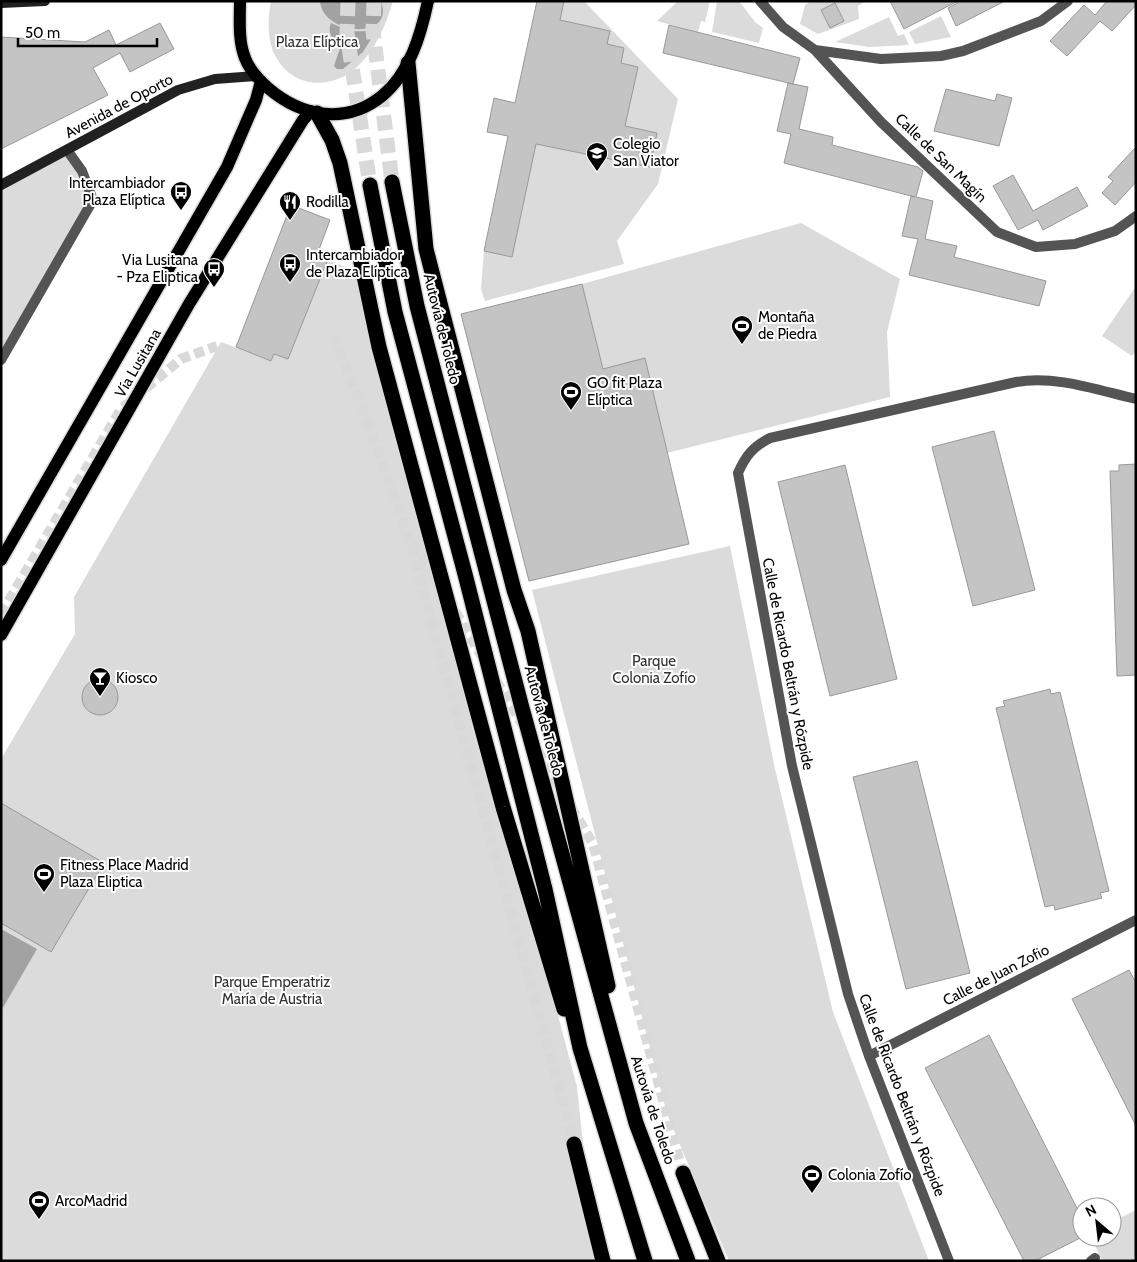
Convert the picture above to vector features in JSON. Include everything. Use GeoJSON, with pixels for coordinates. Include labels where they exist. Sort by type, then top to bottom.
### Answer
{"type":"FeatureCollection","features":[{"type":"Feature","properties":{"kind":"highway"},"geometry":{"type":"LineString","coordinates":[[408,63],[426,249],[514,590],[528,631],[614,1015],[621,1070]]}},
{"type":"Feature","properties":{"kind":"highway"},"geometry":{"type":"LineString","coordinates":[[314,112],[332,140],[340,163],[379,347],[503,807],[559,999],[580,1048]]}},
{"type":"Feature","properties":{"kind":"highway","name":"Autovía de Toledo"},"geometry":{"type":"LineString","coordinates":[[392,182],[417,306],[522,708],[621,1070],[636,1123],[688,1261]]}},
{"type":"Feature","properties":{"kind":"highway"},"geometry":{"type":"LineString","coordinates":[[370,185],[394,312],[465,574],[546,889],[580,1048],[645,1261]]}},
{"type":"Feature","properties":{"kind":"highway"},"geometry":{"type":"LineString","coordinates":[[574,1144],[603,1261]]}},
{"type":"Feature","properties":{"kind":"highway"},"geometry":{"type":"LineString","coordinates":[[684,1172],[718,1261]]}},
{"type":"Feature","properties":{"kind":"main road"},"geometry":{"type":"LineString","coordinates":[[1,4],[45,1]]}},
{"type":"Feature","properties":{"kind":"main road"},"geometry":{"type":"LineString","coordinates":[[240,1],[240,32],[245,59],[259,79],[288,102],[326,115],[345,114],[365,107],[384,95],[408,63],[416,44],[428,1]]}},
{"type":"Feature","properties":{"kind":"main road","name":"Avenida de Oporto"},"geometry":{"type":"LineString","coordinates":[[1,185],[178,90],[215,79],[259,79]]}},
{"type":"Feature","properties":{"kind":"main road","name":"Vía Lusitana"},"geometry":{"type":"LineString","coordinates":[[1,560],[227,168],[256,100],[259,79]]}},
{"type":"Feature","properties":{"kind":"main road","name":"Vía Lusitana"},"geometry":{"type":"LineString","coordinates":[[1,635],[189,304],[302,120],[314,112]]}},
{"type":"Feature","properties":{"kind":"street","name":"Calle de San Magín"},"geometry":{"type":"LineString","coordinates":[[760,1],[784,27],[815,50],[881,122],[997,232],[1036,247],[1075,244],[1115,231],[1136,216]]}},
{"type":"Feature","properties":{"kind":"street"},"geometry":{"type":"LineString","coordinates":[[815,50],[881,59],[941,56],[963,51],[1041,21],[1068,1]]}},
{"type":"Feature","properties":{"kind":"street"},"geometry":{"type":"LineString","coordinates":[[1,360],[92,200],[82,171],[67,150]]}},
{"type":"Feature","properties":{"kind":"street","name":"Calle de Ricardo Beltrán y Rózpide"},"geometry":{"type":"LineString","coordinates":[[949,1261],[869,1056],[848,994],[792,766],[738,473],[746,455],[756,445],[770,438],[1037,378],[1136,399]]}},
{"type":"Feature","properties":{"kind":"street","name":"Calle de Juan Zofio"},"geometry":{"type":"LineString","coordinates":[[869,1056],[1136,920]]}},
{"type":"Feature","properties":{"kind":"green space","name":"Plaza Elíptica"},"geometry":{"type":"Polygon","coordinates":[[[271,1],[393,1],[379,37],[363,61],[345,76],[321,83],[298,79],[280,63],[273,51],[270,39],[271,1]]]}},
{"type":"Feature","properties":{"kind":"green space"},"geometry":{"type":"Polygon","coordinates":[[[564,1],[584,1],[678,99],[658,184],[617,241],[624,264],[485,301],[481,289],[484,251],[512,257],[536,144],[650,167],[657,133],[541,109],[564,1]]]}},
{"type":"Feature","properties":{"kind":"green space"},"geometry":{"type":"Polygon","coordinates":[[[678,1],[710,1],[705,22],[701,21],[698,32],[657,21],[678,1]]]}},
{"type":"Feature","properties":{"kind":"green space"},"geometry":{"type":"Polygon","coordinates":[[[717,1],[739,1],[755,22],[763,28],[759,43],[712,32],[717,1]]]}},
{"type":"Feature","properties":{"kind":"green space"},"geometry":{"type":"Polygon","coordinates":[[[811,1],[866,1],[858,6],[859,19],[818,34],[800,24],[805,5],[811,1]]]}},
{"type":"Feature","properties":{"kind":"green space"},"geometry":{"type":"Polygon","coordinates":[[[941,16],[951,37],[915,44],[909,32],[941,16]]]}},
{"type":"Feature","properties":{"kind":"green space"},"geometry":{"type":"Polygon","coordinates":[[[889,17],[898,36],[904,34],[909,45],[869,47],[835,42],[889,17]]]}},
{"type":"Feature","properties":{"kind":"green space"},"geometry":{"type":"Polygon","coordinates":[[[67,150],[93,200],[1,360],[1,185],[67,150]]]}},
{"type":"Feature","properties":{"kind":"green space","name":"Montaña de Piedra"},"geometry":{"type":"Polygon","coordinates":[[[801,223],[900,279],[887,332],[890,397],[667,453],[603,369],[582,284],[801,223]]]}},
{"type":"Feature","properties":{"kind":"green space","name":"Parque Emperatriz María de Austria"},"geometry":{"type":"Polygon","coordinates":[[[328,259],[355,272],[478,749],[529,905],[577,1087],[583,1144],[570,1145],[597,1261],[1,1261],[1,759],[75,634],[74,597],[221,342],[271,361],[274,354],[288,359],[328,259]]]}},
{"type":"Feature","properties":{"kind":"green space"},"geometry":{"type":"Polygon","coordinates":[[[1136,286],[1136,351],[1132,356],[1102,336],[1136,286]]]}},
{"type":"Feature","properties":{"kind":"green space","name":"Parque Colonia Zofío"},"geometry":{"type":"Polygon","coordinates":[[[730,546],[775,769],[833,1012],[929,1261],[729,1261],[667,1114],[532,590],[730,546]]]}},
{"type":"Feature","properties":{"kind":"green space"},"geometry":{"type":"Polygon","coordinates":[[[1136,1210],[1136,1261],[1102,1261],[1096,1247],[1122,1247],[1122,1217],[1136,1210]]]}},
{"type":"Feature","properties":{"kind":"shaded area"},"geometry":{"type":"Polygon","coordinates":[[[320,1],[381,1],[383,14],[378,23],[369,28],[344,27],[332,21],[324,12],[320,1]]]}},
{"type":"Feature","properties":{"kind":"shaded area"},"geometry":{"type":"Polygon","coordinates":[[[331,23],[353,31],[375,28],[376,31],[363,52],[343,69],[337,69],[334,66],[341,45],[331,36],[331,23]]]}},
{"type":"Feature","properties":{"kind":"shaded area"},"geometry":{"type":"Polygon","coordinates":[[[1,929],[37,949],[1,1011],[1,929]]]}},
{"type":"Feature","properties":{"kind":"building"},"geometry":{"type":"Polygon","coordinates":[[[537,1],[564,1],[560,20],[610,31],[607,44],[624,48],[621,63],[638,67],[625,126],[657,133],[650,167],[536,144],[512,257],[484,251],[508,136],[487,132],[494,98],[515,103],[537,1]]]}},
{"type":"Feature","properties":{"kind":"building"},"geometry":{"type":"Polygon","coordinates":[[[890,1],[958,1],[904,29],[890,1]]]}},
{"type":"Feature","properties":{"kind":"building"},"geometry":{"type":"Polygon","coordinates":[[[961,1],[1005,1],[956,26],[948,8],[961,1]]]}},
{"type":"Feature","properties":{"kind":"building"},"geometry":{"type":"Polygon","coordinates":[[[1107,1],[1136,1],[1136,5],[1112,31],[1100,21],[1067,56],[1050,41],[1084,5],[1095,15],[1107,1]]]}},
{"type":"Feature","properties":{"kind":"building"},"geometry":{"type":"Polygon","coordinates":[[[835,3],[844,21],[830,28],[821,10],[835,3]]]}},
{"type":"Feature","properties":{"kind":"building"},"geometry":{"type":"Polygon","coordinates":[[[160,23],[174,49],[130,72],[120,53],[93,68],[108,95],[1,149],[1,37],[85,42],[109,30],[116,45],[160,23]]]}},
{"type":"Feature","properties":{"kind":"building"},"geometry":{"type":"Polygon","coordinates":[[[669,25],[800,58],[793,84],[663,53],[669,25]]]}},
{"type":"Feature","properties":{"kind":"building"},"geometry":{"type":"Polygon","coordinates":[[[788,83],[808,87],[799,129],[833,137],[832,145],[918,167],[923,171],[916,197],[933,201],[925,239],[957,246],[954,257],[1046,281],[1039,306],[909,275],[918,239],[902,236],[911,196],[915,197],[784,163],[791,134],[777,131],[788,83]]]}},
{"type":"Feature","properties":{"kind":"building"},"geometry":{"type":"Polygon","coordinates":[[[946,89],[995,101],[997,94],[1012,98],[999,146],[934,131],[946,89]]]}},
{"type":"Feature","properties":{"kind":"building"},"geometry":{"type":"Polygon","coordinates":[[[1136,147],[1136,182],[1115,205],[1102,193],[1113,181],[1108,177],[1136,147]]]}},
{"type":"Feature","properties":{"kind":"building"},"geometry":{"type":"Polygon","coordinates":[[[1013,175],[1033,211],[1077,187],[1088,206],[1043,230],[1038,220],[1018,230],[993,186],[1013,175]]]}},
{"type":"Feature","properties":{"kind":"building","name":"Intercambiador de Plaza Elíptica"},"geometry":{"type":"Polygon","coordinates":[[[291,205],[330,220],[317,255],[328,259],[288,359],[274,354],[271,361],[236,347],[291,205]]]}},
{"type":"Feature","properties":{"kind":"building","name":"GO fit Plaza Elíptica"},"geometry":{"type":"Polygon","coordinates":[[[582,284],[603,369],[645,358],[689,544],[529,581],[461,314],[582,284]]]}},
{"type":"Feature","properties":{"kind":"building"},"geometry":{"type":"Polygon","coordinates":[[[994,431],[1035,590],[973,606],[932,447],[994,431]]]}},
{"type":"Feature","properties":{"kind":"building"},"geometry":{"type":"Polygon","coordinates":[[[1136,464],[1136,675],[1117,676],[1110,471],[1119,471],[1119,465],[1136,464]]]}},
{"type":"Feature","properties":{"kind":"building"},"geometry":{"type":"Polygon","coordinates":[[[845,465],[897,679],[830,696],[778,482],[845,465]]]}},
{"type":"Feature","properties":{"kind":"building","name":"Kiosco"},"geometry":{"type":"Polygon","coordinates":[[[100,679],[113,684],[118,697],[113,710],[100,715],[87,710],[82,697],[87,684],[100,679]]]}},
{"type":"Feature","properties":{"kind":"building"},"geometry":{"type":"Polygon","coordinates":[[[1050,689],[1051,694],[1060,692],[1109,891],[1100,893],[1102,898],[1055,910],[1054,905],[1045,907],[996,708],[1005,706],[1003,701],[1050,689]]]}},
{"type":"Feature","properties":{"kind":"building"},"geometry":{"type":"Polygon","coordinates":[[[917,761],[970,973],[906,989],[853,777],[917,761]]]}},
{"type":"Feature","properties":{"kind":"building","name":"Fitness Place Madrid Plaza Eliptica"},"geometry":{"type":"Polygon","coordinates":[[[1,803],[104,863],[51,952],[1,923],[1,803]]]}},
{"type":"Feature","properties":{"kind":"building"},"geometry":{"type":"Polygon","coordinates":[[[1129,970],[1136,983],[1136,1126],[1072,999],[1129,970]]]}},
{"type":"Feature","properties":{"kind":"building"},"geometry":{"type":"Polygon","coordinates":[[[989,1035],[1072,1198],[1072,1242],[1035,1261],[1024,1261],[925,1068],[989,1035]]]}},
{"type":"Feature","properties":{"kind":"tunnel"},"geometry":{"type":"LineString","coordinates":[[348,1],[347,34],[370,185]]}},
{"type":"Feature","properties":{"kind":"tunnel"},"geometry":{"type":"LineString","coordinates":[[374,1],[373,31],[392,182]]}},
{"type":"Feature","properties":{"kind":"tunnel"},"geometry":{"type":"LineString","coordinates":[[333,336],[363,409],[407,532],[574,1144]]}},
{"type":"Feature","properties":{"kind":"tunnel"},"geometry":{"type":"LineString","coordinates":[[1,614],[121,409],[181,359],[217,346]]}},
{"type":"Feature","properties":{"kind":"tunnel"},"geometry":{"type":"LineString","coordinates":[[414,542],[438,584]]}},
{"type":"Feature","properties":{"kind":"tunnel"},"geometry":{"type":"LineString","coordinates":[[455,611],[482,657]]}},
{"type":"Feature","properties":{"kind":"tunnel"},"geometry":{"type":"LineString","coordinates":[[496,680],[523,726]]}},
{"type":"Feature","properties":{"kind":"tunnel"},"geometry":{"type":"LineString","coordinates":[[538,751],[560,788]]}},
{"type":"Feature","properties":{"kind":"tunnel"},"geometry":{"type":"LineString","coordinates":[[571,807],[593,844],[683,1173]]}},
{"type":"Feature","properties":{"kind":"place","name":"Colegio San Viator"},"geometry":{"type":"Point","coordinates":[597,172]}},
{"type":"Feature","properties":{"kind":"place","name":"Intercambiador Plaza Elíptica"},"geometry":{"type":"Point","coordinates":[181,211]}},
{"type":"Feature","properties":{"kind":"place","name":"Rodilla"},"geometry":{"type":"Point","coordinates":[290,221]}},
{"type":"Feature","properties":{"kind":"place","name":"Intercambiador de Plaza Elíptica"},"geometry":{"type":"Point","coordinates":[290,283]}},
{"type":"Feature","properties":{"kind":"place","name":"Via Lusitana - Pza Eliptica"},"geometry":{"type":"Point","coordinates":[214,288]}},
{"type":"Feature","properties":{"kind":"place","name":"Montaña de Piedra"},"geometry":{"type":"Point","coordinates":[742,345]}},
{"type":"Feature","properties":{"kind":"place","name":"GO fit Plaza Elíptica"},"geometry":{"type":"Point","coordinates":[571,411]}},
{"type":"Feature","properties":{"kind":"place","name":"Kiosco"},"geometry":{"type":"Point","coordinates":[100,697]}},
{"type":"Feature","properties":{"kind":"place","name":"Fitness Place Madrid Plaza Eliptica"},"geometry":{"type":"Point","coordinates":[44,893]}},
{"type":"Feature","properties":{"kind":"place","name":"Colonia Zofío"},"geometry":{"type":"Point","coordinates":[812,1194]}},
{"type":"Feature","properties":{"kind":"place","name":"ArcoMadrid"},"geometry":{"type":"Point","coordinates":[39,1220]}}]}
